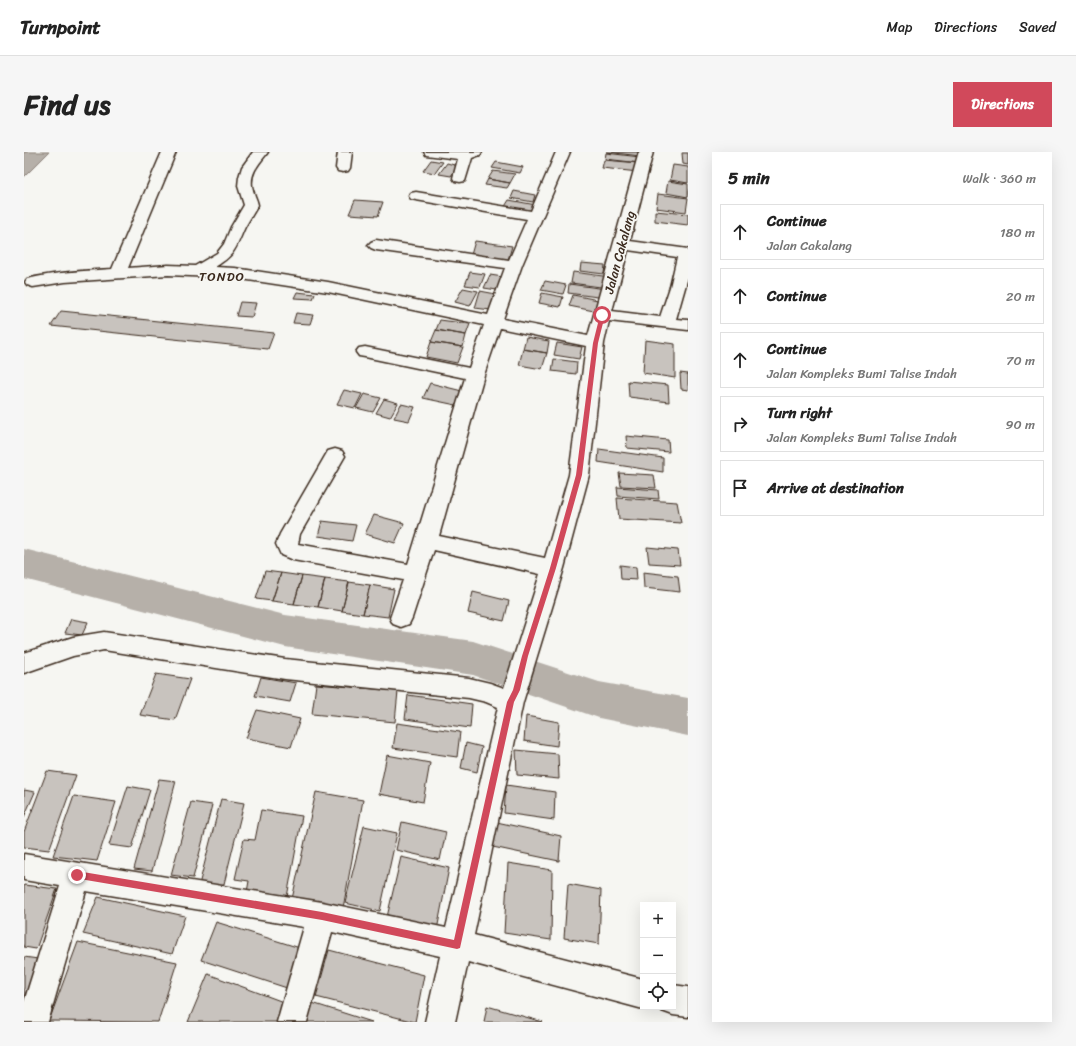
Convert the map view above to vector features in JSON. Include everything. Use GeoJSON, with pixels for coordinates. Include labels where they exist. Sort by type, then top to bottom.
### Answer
{"type":"FeatureCollection","features":[{"type":"Feature","properties":{"kind":"street"},"geometry":{"type":"LineString","coordinates":[[118,274],[169,152]]}},
{"type":"Feature","properties":{"kind":"street"},"geometry":{"type":"LineString","coordinates":[[199,271],[222,256],[231,245],[238,227],[251,205],[245,185],[247,172],[255,157],[261,152]]}},
{"type":"Feature","properties":{"kind":"street"},"geometry":{"type":"LineString","coordinates":[[343,168],[345,152]]}},
{"type":"Feature","properties":{"kind":"street"},"geometry":{"type":"LineString","coordinates":[[431,152],[470,154],[460,178]]}},
{"type":"Feature","properties":{"kind":"street"},"geometry":{"type":"LineString","coordinates":[[401,618],[427,541],[475,375],[514,265],[563,152]]}},
{"type":"Feature","properties":{"kind":"street","name":"Jalan Cakalang"},"geometry":{"type":"LineString","coordinates":[[440,1022],[514,696],[553,568],[579,475],[595,343],[646,152]]}},
{"type":"Feature","properties":{"kind":"street"},"geometry":{"type":"LineString","coordinates":[[416,196],[536,216]]}},
{"type":"Feature","properties":{"kind":"street"},"geometry":{"type":"LineString","coordinates":[[621,244],[687,254],[678,288],[666,322]]}},
{"type":"Feature","properties":{"kind":"street"},"geometry":{"type":"LineString","coordinates":[[231,245],[254,276]]}},
{"type":"Feature","properties":{"kind":"street"},"geometry":{"type":"LineString","coordinates":[[376,246],[514,265]]}},
{"type":"Feature","properties":{"kind":"street"},"geometry":{"type":"LineString","coordinates":[[33,282],[65,277],[168,270],[235,273],[328,287],[595,343]]}},
{"type":"Feature","properties":{"kind":"street"},"geometry":{"type":"LineString","coordinates":[[602,315],[688,325]]}},
{"type":"Feature","properties":{"kind":"street"},"geometry":{"type":"LineString","coordinates":[[364,352],[475,375]]}},
{"type":"Feature","properties":{"kind":"street"},"geometry":{"type":"LineString","coordinates":[[335,456],[290,534],[286,544],[289,549],[293,552],[416,574]]}},
{"type":"Feature","properties":{"kind":"street"},"geometry":{"type":"LineString","coordinates":[[427,541],[553,568]]}},
{"type":"Feature","properties":{"kind":"street"},"geometry":{"type":"LineString","coordinates":[[24,663],[67,648],[92,642],[104,641],[285,669],[469,688],[490,694],[514,696]]}},
{"type":"Feature","properties":{"kind":"street"},"geometry":{"type":"LineString","coordinates":[[24,866],[322,916],[457,945],[640,993]]}},
{"type":"Feature","properties":{"kind":"street"},"geometry":{"type":"LineString","coordinates":[[33,1022],[77,875]]}},
{"type":"Feature","properties":{"kind":"street"},"geometry":{"type":"LineString","coordinates":[[292,1022],[322,916]]}},
{"type":"Feature","properties":{"kind":"street"},"geometry":{"type":"LineString","coordinates":[[676,1000],[688,1002]]}},
{"type":"Feature","properties":{"kind":"shaded area"},"geometry":{"type":"Polygon","coordinates":[[[24,152],[49,152],[24,177],[24,152]]]}},
{"type":"Feature","properties":{"kind":"building"},"geometry":{"type":"Polygon","coordinates":[[[606,152],[641,152],[641,156],[606,152]]]}},
{"type":"Feature","properties":{"kind":"building"},"geometry":{"type":"Polygon","coordinates":[[[606,153],[640,157],[640,163],[605,159],[606,153]]]}},
{"type":"Feature","properties":{"kind":"building"},"geometry":{"type":"Polygon","coordinates":[[[682,153],[688,153],[688,165],[683,164],[682,153]]]}},
{"type":"Feature","properties":{"kind":"building"},"geometry":{"type":"Polygon","coordinates":[[[431,160],[443,162],[435,173],[423,171],[431,160]]]}},
{"type":"Feature","properties":{"kind":"building"},"geometry":{"type":"Polygon","coordinates":[[[604,160],[639,163],[638,172],[602,168],[604,160]]]}},
{"type":"Feature","properties":{"kind":"building"},"geometry":{"type":"Polygon","coordinates":[[[496,162],[523,167],[520,173],[492,168],[496,162]]]}},
{"type":"Feature","properties":{"kind":"building"},"geometry":{"type":"Polygon","coordinates":[[[447,163],[458,166],[451,176],[439,174],[447,163]]]}},
{"type":"Feature","properties":{"kind":"building"},"geometry":{"type":"Polygon","coordinates":[[[673,165],[688,167],[688,183],[670,180],[673,165]]]}},
{"type":"Feature","properties":{"kind":"building"},"geometry":{"type":"Polygon","coordinates":[[[493,171],[515,174],[510,183],[488,179],[493,171]]]}},
{"type":"Feature","properties":{"kind":"building"},"geometry":{"type":"Polygon","coordinates":[[[488,179],[510,183],[507,188],[485,185],[488,179]]]}},
{"type":"Feature","properties":{"kind":"building"},"geometry":{"type":"Polygon","coordinates":[[[668,181],[688,184],[688,197],[666,193],[668,181]]]}},
{"type":"Feature","properties":{"kind":"building"},"geometry":{"type":"Polygon","coordinates":[[[514,191],[535,195],[533,202],[511,198],[514,191]]]}},
{"type":"Feature","properties":{"kind":"building"},"geometry":{"type":"Polygon","coordinates":[[[658,194],[688,198],[686,212],[656,208],[658,194]]]}},
{"type":"Feature","properties":{"kind":"building"},"geometry":{"type":"Polygon","coordinates":[[[355,200],[383,202],[378,216],[349,214],[355,200]]]}},
{"type":"Feature","properties":{"kind":"building"},"geometry":{"type":"Polygon","coordinates":[[[509,200],[536,205],[532,213],[504,208],[509,200]]]}},
{"type":"Feature","properties":{"kind":"building"},"geometry":{"type":"Polygon","coordinates":[[[655,211],[688,214],[688,225],[655,221],[655,211]]]}},
{"type":"Feature","properties":{"kind":"building"},"geometry":{"type":"Polygon","coordinates":[[[475,241],[512,246],[508,260],[471,255],[475,241]]]}},
{"type":"Feature","properties":{"kind":"building"},"geometry":{"type":"Polygon","coordinates":[[[581,263],[605,265],[604,274],[580,271],[581,263]]]}},
{"type":"Feature","properties":{"kind":"building"},"geometry":{"type":"Polygon","coordinates":[[[470,272],[485,274],[480,287],[465,285],[470,272]]]}},
{"type":"Feature","properties":{"kind":"building"},"geometry":{"type":"Polygon","coordinates":[[[573,272],[610,277],[608,288],[571,283],[573,272]]]}},
{"type":"Feature","properties":{"kind":"building"},"geometry":{"type":"Polygon","coordinates":[[[490,275],[503,277],[497,290],[484,288],[490,275]]]}},
{"type":"Feature","properties":{"kind":"building"},"geometry":{"type":"Polygon","coordinates":[[[545,281],[566,285],[563,294],[541,290],[545,281]]]}},
{"type":"Feature","properties":{"kind":"building"},"geometry":{"type":"Polygon","coordinates":[[[569,284],[606,289],[605,298],[568,293],[569,284]]]}},
{"type":"Feature","properties":{"kind":"building"},"geometry":{"type":"Polygon","coordinates":[[[463,288],[478,291],[470,306],[455,302],[463,288]]]}},
{"type":"Feature","properties":{"kind":"building"},"geometry":{"type":"Polygon","coordinates":[[[480,291],[496,294],[491,310],[475,308],[480,291]]]}},
{"type":"Feature","properties":{"kind":"building"},"geometry":{"type":"Polygon","coordinates":[[[297,292],[315,294],[313,299],[294,298],[297,292]]]}},
{"type":"Feature","properties":{"kind":"building"},"geometry":{"type":"Polygon","coordinates":[[[542,293],[563,297],[560,307],[539,303],[542,293]]]}},
{"type":"Feature","properties":{"kind":"building"},"geometry":{"type":"Polygon","coordinates":[[[573,295],[598,300],[594,311],[569,306],[573,295]]]}},
{"type":"Feature","properties":{"kind":"building"},"geometry":{"type":"Polygon","coordinates":[[[240,302],[256,303],[252,317],[236,316],[240,302]]]}},
{"type":"Feature","properties":{"kind":"building"},"geometry":{"type":"Polygon","coordinates":[[[61,311],[274,333],[268,349],[51,326],[61,311]]]}},
{"type":"Feature","properties":{"kind":"building"},"geometry":{"type":"Polygon","coordinates":[[[296,313],[313,315],[310,324],[293,323],[296,313]]]}},
{"type":"Feature","properties":{"kind":"building"},"geometry":{"type":"Polygon","coordinates":[[[440,320],[470,324],[466,335],[436,330],[440,320]]]}},
{"type":"Feature","properties":{"kind":"building"},"geometry":{"type":"Polygon","coordinates":[[[436,330],[466,335],[463,347],[431,342],[436,330]]]}},
{"type":"Feature","properties":{"kind":"building"},"geometry":{"type":"Polygon","coordinates":[[[526,337],[549,341],[547,353],[523,349],[526,337]]]}},
{"type":"Feature","properties":{"kind":"building"},"geometry":{"type":"Polygon","coordinates":[[[645,340],[675,344],[675,378],[643,373],[645,340]]]}},
{"type":"Feature","properties":{"kind":"building"},"geometry":{"type":"Polygon","coordinates":[[[431,342],[463,347],[457,363],[426,357],[431,342]]]}},
{"type":"Feature","properties":{"kind":"building"},"geometry":{"type":"Polygon","coordinates":[[[557,343],[582,347],[579,359],[554,355],[557,343]]]}},
{"type":"Feature","properties":{"kind":"building"},"geometry":{"type":"Polygon","coordinates":[[[523,349],[547,353],[542,369],[519,365],[523,349]]]}},
{"type":"Feature","properties":{"kind":"building"},"geometry":{"type":"Polygon","coordinates":[[[554,359],[577,362],[576,374],[552,371],[554,359]]]}},
{"type":"Feature","properties":{"kind":"building"},"geometry":{"type":"Polygon","coordinates":[[[680,373],[688,374],[688,390],[681,389],[680,373]]]}},
{"type":"Feature","properties":{"kind":"building"},"geometry":{"type":"Polygon","coordinates":[[[628,381],[668,385],[669,402],[629,397],[628,381]]]}},
{"type":"Feature","properties":{"kind":"building"},"geometry":{"type":"Polygon","coordinates":[[[430,383],[462,391],[456,405],[423,398],[430,383]]]}},
{"type":"Feature","properties":{"kind":"building"},"geometry":{"type":"Polygon","coordinates":[[[344,390],[362,394],[355,408],[337,404],[344,390]]]}},
{"type":"Feature","properties":{"kind":"building"},"geometry":{"type":"Polygon","coordinates":[[[364,394],[381,398],[373,412],[356,408],[364,394]]]}},
{"type":"Feature","properties":{"kind":"building"},"geometry":{"type":"Polygon","coordinates":[[[384,399],[398,403],[390,417],[376,413],[384,399]]]}},
{"type":"Feature","properties":{"kind":"building"},"geometry":{"type":"Polygon","coordinates":[[[401,404],[415,407],[409,421],[394,418],[401,404]]]}},
{"type":"Feature","properties":{"kind":"building"},"geometry":{"type":"Polygon","coordinates":[[[626,436],[668,440],[669,452],[627,448],[626,436]]]}},
{"type":"Feature","properties":{"kind":"building"},"geometry":{"type":"Polygon","coordinates":[[[599,449],[663,458],[663,472],[598,462],[599,449]]]}},
{"type":"Feature","properties":{"kind":"building"},"geometry":{"type":"Polygon","coordinates":[[[619,473],[654,475],[656,488],[621,486],[619,473]]]}},
{"type":"Feature","properties":{"kind":"building"},"geometry":{"type":"Polygon","coordinates":[[[617,487],[658,490],[659,499],[618,496],[617,487]]]}},
{"type":"Feature","properties":{"kind":"building"},"geometry":{"type":"Polygon","coordinates":[[[617,498],[677,502],[681,523],[619,519],[617,498]]]}},
{"type":"Feature","properties":{"kind":"building"},"geometry":{"type":"Polygon","coordinates":[[[374,515],[404,523],[395,543],[365,534],[374,515]]]}},
{"type":"Feature","properties":{"kind":"building"},"geometry":{"type":"Polygon","coordinates":[[[322,521],[356,525],[352,541],[318,536],[322,521]]]}},
{"type":"Feature","properties":{"kind":"building"},"geometry":{"type":"Polygon","coordinates":[[[647,547],[678,550],[680,565],[649,563],[647,547]]]}},
{"type":"Feature","properties":{"kind":"building"},"geometry":{"type":"Polygon","coordinates":[[[620,565],[636,567],[637,580],[621,579],[620,565]]]}},
{"type":"Feature","properties":{"kind":"building"},"geometry":{"type":"Polygon","coordinates":[[[265,571],[281,573],[272,601],[256,599],[265,571]]]}},
{"type":"Feature","properties":{"kind":"building"},"geometry":{"type":"Polygon","coordinates":[[[643,572],[678,576],[680,592],[644,588],[643,572]]]}},
{"type":"Feature","properties":{"kind":"building"},"geometry":{"type":"Polygon","coordinates":[[[281,573],[302,576],[294,604],[272,601],[281,573]]]}},
{"type":"Feature","properties":{"kind":"building"},"geometry":{"type":"Polygon","coordinates":[[[302,576],[325,579],[318,607],[294,604],[302,576]]]}},
{"type":"Feature","properties":{"kind":"building"},"geometry":{"type":"Polygon","coordinates":[[[325,579],[349,582],[342,611],[318,607],[325,579]]]}},
{"type":"Feature","properties":{"kind":"building"},"geometry":{"type":"Polygon","coordinates":[[[349,582],[370,585],[363,614],[342,611],[349,582]]]}},
{"type":"Feature","properties":{"kind":"building"},"geometry":{"type":"Polygon","coordinates":[[[370,585],[394,589],[388,617],[363,614],[370,585]]]}},
{"type":"Feature","properties":{"kind":"building"},"geometry":{"type":"Polygon","coordinates":[[[473,592],[509,601],[504,621],[468,613],[473,592]]]}},
{"type":"Feature","properties":{"kind":"building"},"geometry":{"type":"Polygon","coordinates":[[[71,619],[88,622],[82,635],[65,633],[71,619]]]}},
{"type":"Feature","properties":{"kind":"building"},"geometry":{"type":"Polygon","coordinates":[[[156,674],[190,679],[175,720],[140,715],[156,674]]]}},
{"type":"Feature","properties":{"kind":"building"},"geometry":{"type":"Polygon","coordinates":[[[261,677],[296,683],[290,702],[255,696],[261,677]]]}},
{"type":"Feature","properties":{"kind":"building"},"geometry":{"type":"Polygon","coordinates":[[[316,684],[398,691],[395,722],[312,714],[316,684]]]}},
{"type":"Feature","properties":{"kind":"building"},"geometry":{"type":"Polygon","coordinates":[[[408,695],[472,704],[470,728],[405,719],[408,695]]]}},
{"type":"Feature","properties":{"kind":"building"},"geometry":{"type":"Polygon","coordinates":[[[257,710],[300,719],[291,747],[246,738],[257,710]]]}},
{"type":"Feature","properties":{"kind":"building"},"geometry":{"type":"Polygon","coordinates":[[[526,716],[559,722],[557,746],[524,741],[526,716]]]}},
{"type":"Feature","properties":{"kind":"building"},"geometry":{"type":"Polygon","coordinates":[[[397,723],[460,732],[457,757],[393,748],[397,723]]]}},
{"type":"Feature","properties":{"kind":"building"},"geometry":{"type":"Polygon","coordinates":[[[466,743],[482,747],[477,772],[461,768],[466,743]]]}},
{"type":"Feature","properties":{"kind":"building"},"geometry":{"type":"Polygon","coordinates":[[[516,750],[558,754],[559,779],[517,775],[516,750]]]}},
{"type":"Feature","properties":{"kind":"building"},"geometry":{"type":"Polygon","coordinates":[[[387,755],[430,763],[423,802],[379,794],[387,755]]]}},
{"type":"Feature","properties":{"kind":"building"},"geometry":{"type":"Polygon","coordinates":[[[47,771],[76,775],[49,850],[24,847],[24,832],[47,771]]]}},
{"type":"Feature","properties":{"kind":"building"},"geometry":{"type":"Polygon","coordinates":[[[159,779],[176,781],[152,871],[134,869],[159,779]]]}},
{"type":"Feature","properties":{"kind":"building"},"geometry":{"type":"Polygon","coordinates":[[[506,785],[555,792],[554,820],[504,813],[506,785]]]}},
{"type":"Feature","properties":{"kind":"building"},"geometry":{"type":"Polygon","coordinates":[[[128,786],[150,790],[132,848],[109,845],[128,786]]]}},
{"type":"Feature","properties":{"kind":"building"},"geometry":{"type":"Polygon","coordinates":[[[24,790],[35,792],[24,817],[24,790]]]}},
{"type":"Feature","properties":{"kind":"building"},"geometry":{"type":"Polygon","coordinates":[[[316,792],[363,800],[343,908],[292,899],[316,792]]]}},
{"type":"Feature","properties":{"kind":"building"},"geometry":{"type":"Polygon","coordinates":[[[74,796],[116,802],[97,861],[53,856],[74,796]]]}},
{"type":"Feature","properties":{"kind":"building"},"geometry":{"type":"Polygon","coordinates":[[[221,799],[244,803],[223,888],[199,885],[221,799]]]}},
{"type":"Feature","properties":{"kind":"building"},"geometry":{"type":"Polygon","coordinates":[[[191,802],[212,805],[193,878],[171,875],[191,802]]]}},
{"type":"Feature","properties":{"kind":"building"},"geometry":{"type":"Polygon","coordinates":[[[261,810],[302,816],[287,897],[247,892],[249,881],[235,879],[244,839],[255,840],[261,810]]]}},
{"type":"Feature","properties":{"kind":"building"},"geometry":{"type":"Polygon","coordinates":[[[492,821],[561,836],[559,861],[488,846],[492,821]]]}},
{"type":"Feature","properties":{"kind":"building"},"geometry":{"type":"Polygon","coordinates":[[[402,822],[446,832],[440,860],[396,850],[402,822]]]}},
{"type":"Feature","properties":{"kind":"building"},"geometry":{"type":"Polygon","coordinates":[[[364,826],[397,833],[380,911],[345,903],[364,826]]]}},
{"type":"Feature","properties":{"kind":"building"},"geometry":{"type":"Polygon","coordinates":[[[401,857],[449,868],[437,930],[387,917],[401,857]]]}},
{"type":"Feature","properties":{"kind":"building"},"geometry":{"type":"Polygon","coordinates":[[[508,863],[552,870],[551,940],[504,933],[508,863]]]}},
{"type":"Feature","properties":{"kind":"building"},"geometry":{"type":"Polygon","coordinates":[[[568,884],[601,890],[599,944],[564,938],[568,884]]]}},
{"type":"Feature","properties":{"kind":"building"},"geometry":{"type":"Polygon","coordinates":[[[24,885],[57,889],[36,949],[24,947],[24,885]]]}},
{"type":"Feature","properties":{"kind":"building"},"geometry":{"type":"Polygon","coordinates":[[[98,897],[185,916],[172,954],[83,934],[98,897]]]}},
{"type":"Feature","properties":{"kind":"building"},"geometry":{"type":"Polygon","coordinates":[[[216,922],[300,948],[287,988],[201,960],[216,922]]]}},
{"type":"Feature","properties":{"kind":"building"},"geometry":{"type":"Polygon","coordinates":[[[78,942],[177,962],[158,1022],[49,1021],[78,942]]]}},
{"type":"Feature","properties":{"kind":"building"},"geometry":{"type":"Polygon","coordinates":[[[329,950],[424,975],[415,1022],[316,997],[329,950]]]}},
{"type":"Feature","properties":{"kind":"building"},"geometry":{"type":"Polygon","coordinates":[[[24,957],[38,959],[24,999],[24,957]]]}},
{"type":"Feature","properties":{"kind":"building"},"geometry":{"type":"Polygon","coordinates":[[[208,974],[286,1003],[279,1022],[188,1022],[208,974]]]}},
{"type":"Feature","properties":{"kind":"building"},"geometry":{"type":"Polygon","coordinates":[[[309,1002],[372,1022],[303,1022],[309,1002]]]}},
{"type":"Feature","properties":{"kind":"building"},"geometry":{"type":"Polygon","coordinates":[[[487,1006],[543,1022],[484,1022],[487,1006]]]}},
{"type":"Feature","properties":{"kind":"waterway"},"geometry":{"type":"LineString","coordinates":[[24,564],[285,631],[473,658],[599,700],[688,717]]}},
{"type":"Feature","properties":{"kind":"district","name":"TONDO"},"geometry":{"type":"Point","coordinates":[222,276]}},
{"type":"Feature","properties":{"kind":"route"},"geometry":{"type":"LineString","coordinates":[[77,875],[322,916],[457,945],[511,702],[553,568],[579,475],[595,343],[602,315]]}}]}
